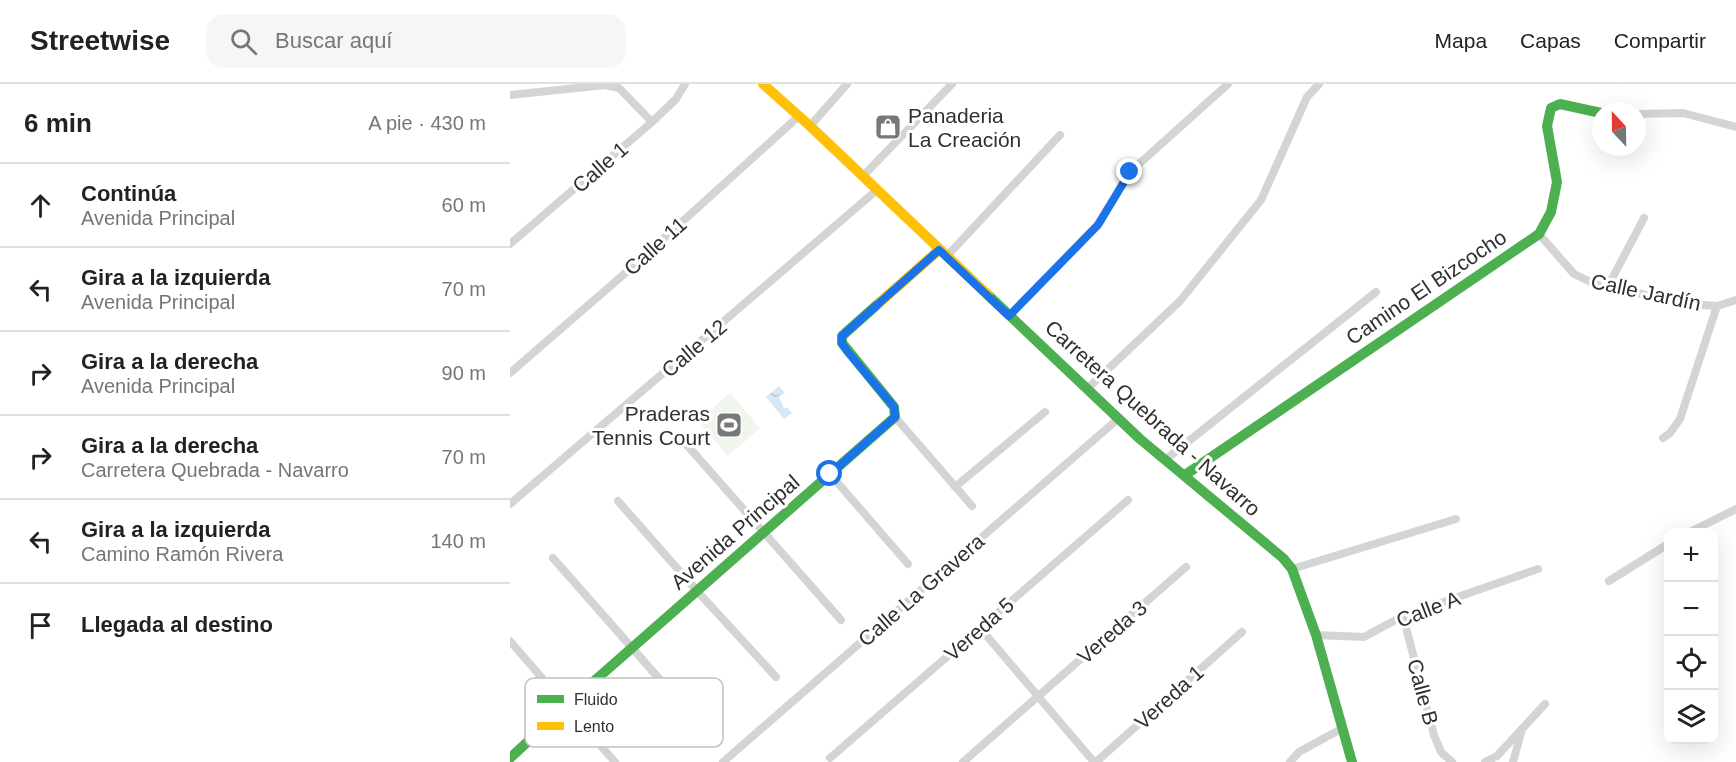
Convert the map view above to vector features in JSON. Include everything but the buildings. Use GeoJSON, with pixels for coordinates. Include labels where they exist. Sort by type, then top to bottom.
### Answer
{"type":"FeatureCollection","features":[{"type":"Feature","properties":{"kind":"street","name":"Calle 1"},"geometry":{"type":"LineString","coordinates":[[510,244],[652,122],[676,99],[685,84]]}},
{"type":"Feature","properties":{"kind":"street","name":"Carretera Quebrada - Navarro"},"geometry":{"type":"LineString","coordinates":[[763,84],[1165,460],[1283,558],[1292,569],[1316,635],[1352,762]]}},
{"type":"Feature","properties":{"kind":"street"},"geometry":{"type":"LineString","coordinates":[[810,126],[847,84]]}},
{"type":"Feature","properties":{"kind":"street"},"geometry":{"type":"LineString","coordinates":[[863,176],[952,84]]}},
{"type":"Feature","properties":{"kind":"street"},"geometry":{"type":"LineString","coordinates":[[1009,316],[1098,225],[1130,172],[1228,84]]}},
{"type":"Feature","properties":{"kind":"street"},"geometry":{"type":"LineString","coordinates":[[1088,388],[1180,300],[1261,200],[1307,97],[1319,84]]}},
{"type":"Feature","properties":{"kind":"street"},"geometry":{"type":"LineString","coordinates":[[510,95],[604,85],[619,88],[652,122]]}},
{"type":"Feature","properties":{"kind":"street","name":"Camino El Bizcocho"},"geometry":{"type":"LineString","coordinates":[[1185,475],[1539,234],[1551,212],[1557,182],[1547,126],[1551,108],[1560,104],[1592,111]]}},
{"type":"Feature","properties":{"kind":"street"},"geometry":{"type":"LineString","coordinates":[[1646,114],[1683,113],[1736,127]]}},
{"type":"Feature","properties":{"kind":"street","name":"Calle 11"},"geometry":{"type":"LineString","coordinates":[[510,373],[630,269],[799,116]]}},
{"type":"Feature","properties":{"kind":"street"},"geometry":{"type":"LineString","coordinates":[[972,506],[895,417],[894,407],[847,351],[842,343],[842,336],[943,253],[1060,135]]}},
{"type":"Feature","properties":{"kind":"street","name":"Calle 12"},"geometry":{"type":"LineString","coordinates":[[510,504],[877,190]]}},
{"type":"Feature","properties":{"kind":"street"},"geometry":{"type":"LineString","coordinates":[[1607,288],[1644,218]]}},
{"type":"Feature","properties":{"kind":"street","name":"Calle Jardín"},"geometry":{"type":"LineString","coordinates":[[1539,234],[1574,274],[1607,288],[1691,304],[1717,306],[1736,300]]}},
{"type":"Feature","properties":{"kind":"street"},"geometry":{"type":"LineString","coordinates":[[1165,460],[1376,292]]}},
{"type":"Feature","properties":{"kind":"street"},"geometry":{"type":"LineString","coordinates":[[1664,438],[1680,419],[1717,306]]}},
{"type":"Feature","properties":{"kind":"street"},"geometry":{"type":"LineString","coordinates":[[956,487],[1045,411]]}},
{"type":"Feature","properties":{"kind":"street","name":"Avenida Principal"},"geometry":{"type":"LineString","coordinates":[[598,678],[895,417]]}},
{"type":"Feature","properties":{"kind":"street","name":"Calle La Gravera"},"geometry":{"type":"LineString","coordinates":[[723,762],[1119,418]]}},
{"type":"Feature","properties":{"kind":"street"},"geometry":{"type":"LineString","coordinates":[[686,444],[841,620]]}},
{"type":"Feature","properties":{"kind":"street"},"geometry":{"type":"LineString","coordinates":[[830,474],[908,564]]}},
{"type":"Feature","properties":{"kind":"street","name":"Vereda 5"},"geometry":{"type":"LineString","coordinates":[[830,758],[1128,500]]}},
{"type":"Feature","properties":{"kind":"street"},"geometry":{"type":"LineString","coordinates":[[618,501],[776,677]]}},
{"type":"Feature","properties":{"kind":"street"},"geometry":{"type":"LineString","coordinates":[[1698,528],[1736,509]]}},
{"type":"Feature","properties":{"kind":"street"},"geometry":{"type":"LineString","coordinates":[[1292,569],[1456,519]]}},
{"type":"Feature","properties":{"kind":"street"},"geometry":{"type":"LineString","coordinates":[[1609,581],[1664,547]]}},
{"type":"Feature","properties":{"kind":"street"},"geometry":{"type":"LineString","coordinates":[[553,558],[658,678]]}},
{"type":"Feature","properties":{"kind":"street","name":"Vereda 3"},"geometry":{"type":"LineString","coordinates":[[963,762],[1186,567]]}},
{"type":"Feature","properties":{"kind":"street","name":"Calle A"},"geometry":{"type":"LineString","coordinates":[[1316,635],[1364,637],[1403,616],[1538,569]]}},
{"type":"Feature","properties":{"kind":"street","name":"Calle B"},"geometry":{"type":"LineString","coordinates":[[1403,616],[1434,735],[1441,752],[1452,762]]}},
{"type":"Feature","properties":{"kind":"street"},"geometry":{"type":"LineString","coordinates":[[980,628],[1095,762]]}},
{"type":"Feature","properties":{"kind":"street","name":"Vereda 1"},"geometry":{"type":"LineString","coordinates":[[1095,762],[1242,632]]}},
{"type":"Feature","properties":{"kind":"street"},"geometry":{"type":"LineString","coordinates":[[510,641],[542,678]]}},
{"type":"Feature","properties":{"kind":"street"},"geometry":{"type":"LineString","coordinates":[[1485,762],[1497,756],[1545,704]]}},
{"type":"Feature","properties":{"kind":"street"},"geometry":{"type":"LineString","coordinates":[[1513,762],[1522,728]]}},
{"type":"Feature","properties":{"kind":"street"},"geometry":{"type":"LineString","coordinates":[[1290,762],[1299,752],[1341,729]]}},
{"type":"Feature","properties":{"kind":"street","name":"Avenida Principal"},"geometry":{"type":"LineString","coordinates":[[510,758],[525,744]]}},
{"type":"Feature","properties":{"kind":"street"},"geometry":{"type":"LineString","coordinates":[[602,747],[615,762]]}},
{"type":"Feature","properties":{"kind":"shaded area","name":"Praderas Tennis Court"},"geometry":{"type":"Polygon","coordinates":[[[730,393],[760,428],[728,456],[698,421],[730,393]]]}},
{"type":"Feature","properties":{"kind":"water"},"geometry":{"type":"Polygon","coordinates":[[[779,386],[785,393],[779,397],[784,408],[788,408],[792,413],[784,419],[766,397],[779,386]]]}},
{"type":"Feature","properties":{"kind":"traffic: fast"},"geometry":{"type":"LineString","coordinates":[[1185,475],[1539,234],[1551,212],[1557,182],[1547,126],[1551,108],[1560,104],[1592,111]]}},
{"type":"Feature","properties":{"kind":"traffic: fast"},"geometry":{"type":"LineString","coordinates":[[988,295],[1140,439],[1283,558],[1292,569],[1316,635],[1352,762]]}},
{"type":"Feature","properties":{"kind":"traffic: fast"},"geometry":{"type":"LineString","coordinates":[[598,678],[895,417],[894,407],[842,343],[842,336],[879,303]]}},
{"type":"Feature","properties":{"kind":"traffic: fast"},"geometry":{"type":"LineString","coordinates":[[510,758],[525,744]]}},
{"type":"Feature","properties":{"kind":"traffic: slow"},"geometry":{"type":"LineString","coordinates":[[763,84],[988,295]]}},
{"type":"Feature","properties":{"kind":"traffic: slow"},"geometry":{"type":"LineString","coordinates":[[879,303],[939,250]]}},
{"type":"Feature","properties":{"kind":"place","name":"Panaderia La Creación"},"geometry":{"type":"Point","coordinates":[888,127]}},
{"type":"Feature","properties":{"kind":"place","name":"Praderas Tennis Court"},"geometry":{"type":"Point","coordinates":[729,425]}},
{"type":"Feature","properties":{"kind":"route"},"geometry":{"type":"LineString","coordinates":[[830,474],[895,417],[894,407],[847,351],[842,343],[842,336],[939,250],[1009,316],[1098,225],[1130,172]]}}]}
